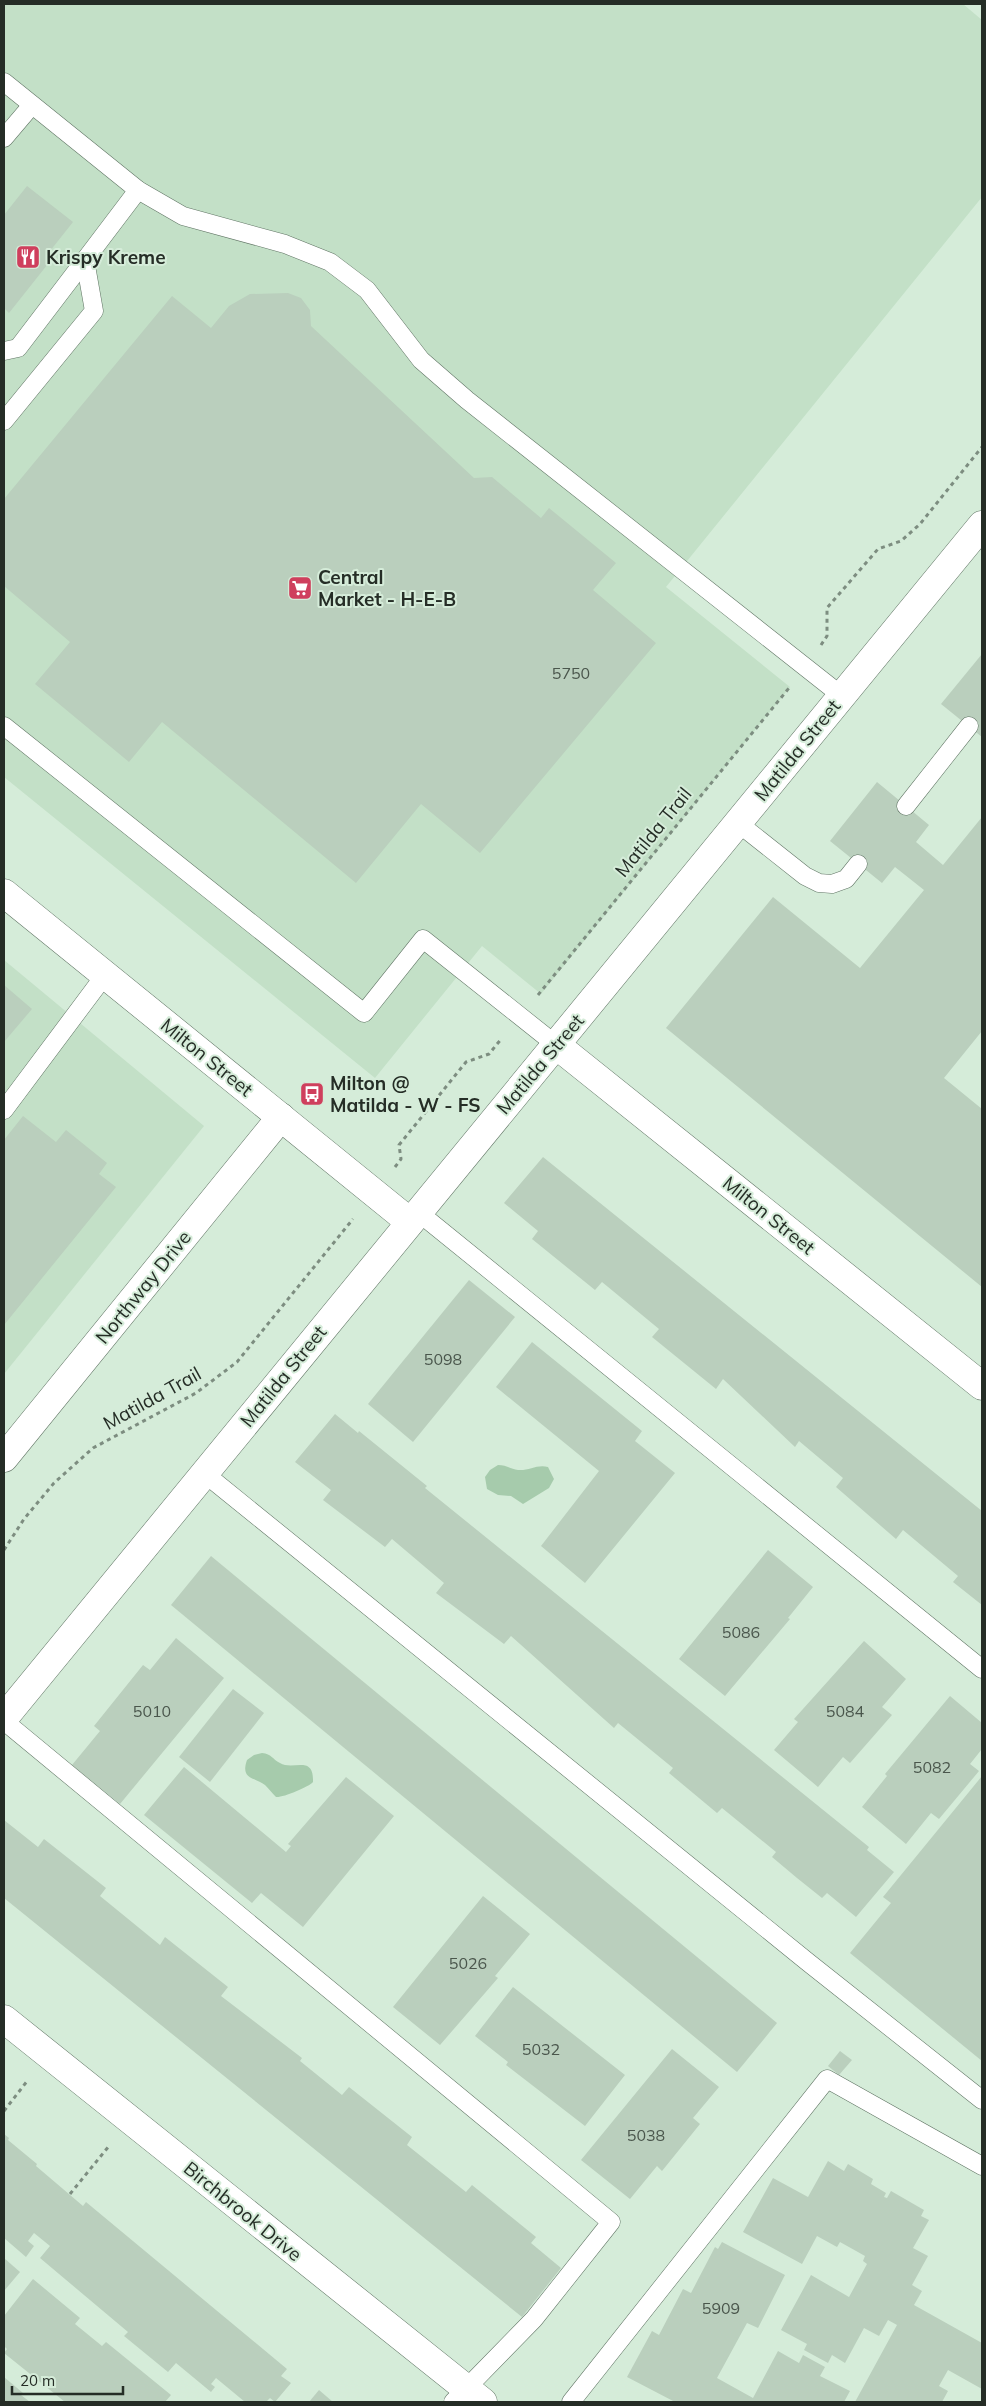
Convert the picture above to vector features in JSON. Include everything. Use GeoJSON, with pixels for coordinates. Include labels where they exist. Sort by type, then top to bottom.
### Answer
{"type":"FeatureCollection","features":[{"type":"Feature","properties":{"kind":"street","name":"Matilda Street"},"geometry":{"type":"LineString","coordinates":[[4,1719],[982,525]]}},
{"type":"Feature","properties":{"kind":"street","name":"Milton Street"},"geometry":{"type":"LineString","coordinates":[[4,893],[281,1117],[414,1217]]}},
{"type":"Feature","properties":{"kind":"street","name":"Milton Street"},"geometry":{"type":"LineString","coordinates":[[555,1044],[982,1386]]}},
{"type":"Feature","properties":{"kind":"street","name":"Northway Drive"},"geometry":{"type":"LineString","coordinates":[[4,1458],[281,1117]]}},
{"type":"Feature","properties":{"kind":"street","name":"Birchbrook Drive"},"geometry":{"type":"LineString","coordinates":[[4,2019],[467,2398]]}},
{"type":"Feature","properties":{"kind":"lane"},"geometry":{"type":"LineString","coordinates":[[4,82],[138,190],[183,216],[285,244],[330,262],[367,290],[421,360],[467,400],[842,696]]}},
{"type":"Feature","properties":{"kind":"lane"},"geometry":{"type":"LineString","coordinates":[[4,138],[32,105]]}},
{"type":"Feature","properties":{"kind":"lane"},"geometry":{"type":"LineString","coordinates":[[4,350],[18,348],[138,190]]}},
{"type":"Feature","properties":{"kind":"lane"},"geometry":{"type":"LineString","coordinates":[[4,421],[94,311],[85,260]]}},
{"type":"Feature","properties":{"kind":"lane"},"geometry":{"type":"LineString","coordinates":[[4,726],[364,1012],[423,939],[555,1044]]}},
{"type":"Feature","properties":{"kind":"lane"},"geometry":{"type":"LineString","coordinates":[[906,806],[969,726]]}},
{"type":"Feature","properties":{"kind":"lane"},"geometry":{"type":"LineString","coordinates":[[738,823],[805,876],[819,883],[832,884],[846,879],[858,864]]}},
{"type":"Feature","properties":{"kind":"lane"},"geometry":{"type":"LineString","coordinates":[[4,1110],[105,975]]}},
{"type":"Feature","properties":{"kind":"lane"},"geometry":{"type":"LineString","coordinates":[[414,1217],[982,1669]]}},
{"type":"Feature","properties":{"kind":"lane"},"geometry":{"type":"LineString","coordinates":[[204,1473],[809,1963],[982,2100]]}},
{"type":"Feature","properties":{"kind":"lane"},"geometry":{"type":"LineString","coordinates":[[4,1719],[611,2222],[534,2319],[467,2398]]}},
{"type":"Feature","properties":{"kind":"lane"},"geometry":{"type":"LineString","coordinates":[[571,2402],[827,2079],[982,2166]]}},
{"type":"Feature","properties":{"kind":"path"},"geometry":{"type":"LineString","coordinates":[[827,636],[827,608],[878,549],[901,541],[920,524],[982,448]]}},
{"type":"Feature","properties":{"kind":"path","name":"Matilda Trail"},"geometry":{"type":"LineString","coordinates":[[537,996],[790,686]]}},
{"type":"Feature","properties":{"kind":"path"},"geometry":{"type":"LineString","coordinates":[[401,1159],[399,1145],[466,1062],[489,1054]]}},
{"type":"Feature","properties":{"kind":"path","name":"Matilda Trail"},"geometry":{"type":"LineString","coordinates":[[4,1550],[24,1519],[54,1483],[92,1448],[196,1393],[237,1362],[351,1222]]}},
{"type":"Feature","properties":{"kind":"path"},"geometry":{"type":"LineString","coordinates":[[4,2111],[30,2078]]}},
{"type":"Feature","properties":{"kind":"path"},"geometry":{"type":"LineString","coordinates":[[70,2194],[112,2143]]}},
{"type":"Feature","properties":{"kind":"shaded area"},"geometry":{"type":"Polygon","coordinates":[[[4,4],[963,4],[982,20],[982,197],[666,587],[790,687],[541,994],[482,946],[375,1078],[4,777],[4,4]]]}},
{"type":"Feature","properties":{"kind":"shaded area"},"geometry":{"type":"Polygon","coordinates":[[[4,960],[204,1126],[4,1374],[4,960]]]}},
{"type":"Feature","properties":{"kind":"shaded area"},"geometry":{"type":"Polygon","coordinates":[[[498,1465],[518,1470],[540,1466],[548,1467],[554,1479],[549,1488],[523,1504],[511,1496],[498,1495],[487,1489],[485,1477],[490,1470],[498,1465]]]}},
{"type":"Feature","properties":{"kind":"shaded area"},"geometry":{"type":"Polygon","coordinates":[[[268,1754],[285,1765],[302,1765],[310,1768],[313,1782],[295,1792],[276,1797],[265,1785],[247,1775],[245,1771],[247,1760],[254,1755],[268,1754]]]}},
{"type":"Feature","properties":{"kind":"building"},"geometry":{"type":"Polygon","coordinates":[[[27,186],[73,222],[50,251],[55,255],[9,313],[4,308],[4,215],[27,186]]]}},
{"type":"Feature","properties":{"kind":"building","name":"Central Market - H-E-B"},"geometry":{"type":"Polygon","coordinates":[[[288,293],[301,298],[310,310],[311,326],[474,478],[492,477],[541,518],[549,508],[616,563],[593,590],[656,643],[480,853],[421,804],[356,883],[162,722],[129,762],[35,684],[70,642],[4,586],[4,499],[172,296],[211,328],[229,306],[250,294],[288,293]]]}},
{"type":"Feature","properties":{"kind":"building"},"geometry":{"type":"Polygon","coordinates":[[[982,654],[982,737],[941,704],[982,654]]]}},
{"type":"Feature","properties":{"kind":"building"},"geometry":{"type":"Polygon","coordinates":[[[877,782],[929,825],[916,842],[943,865],[982,817],[982,1031],[944,1078],[982,1109],[982,1287],[666,1028],[773,897],[860,968],[924,890],[895,867],[882,883],[830,841],[877,782]]]}},
{"type":"Feature","properties":{"kind":"building"},"geometry":{"type":"Polygon","coordinates":[[[4,985],[32,1009],[4,1042],[4,985]]]}},
{"type":"Feature","properties":{"kind":"building"},"geometry":{"type":"Polygon","coordinates":[[[23,1116],[56,1142],[66,1130],[107,1163],[99,1174],[116,1187],[4,1325],[4,1140],[23,1116]]]}},
{"type":"Feature","properties":{"kind":"building"},"geometry":{"type":"Polygon","coordinates":[[[543,1157],[982,1511],[982,1605],[953,1582],[958,1576],[903,1530],[896,1539],[836,1487],[843,1478],[799,1441],[795,1447],[723,1379],[716,1389],[652,1337],[659,1329],[602,1282],[595,1290],[532,1239],[538,1231],[504,1203],[543,1157]]]}},
{"type":"Feature","properties":{"kind":"building"},"geometry":{"type":"Polygon","coordinates":[[[469,1280],[515,1317],[413,1442],[368,1404],[469,1280]]]}},
{"type":"Feature","properties":{"kind":"building"},"geometry":{"type":"Polygon","coordinates":[[[532,1342],[642,1431],[635,1441],[675,1473],[585,1583],[541,1546],[599,1471],[496,1387],[532,1342]]]}},
{"type":"Feature","properties":{"kind":"building"},"geometry":{"type":"Polygon","coordinates":[[[335,1414],[427,1486],[425,1488],[869,1847],[867,1850],[894,1872],[856,1917],[827,1893],[822,1898],[797,1878],[772,1857],[776,1852],[722,1808],[717,1813],[669,1773],[673,1768],[618,1723],[614,1728],[511,1636],[504,1644],[436,1593],[444,1583],[392,1539],[385,1547],[323,1500],[331,1490],[295,1462],[335,1414]]]}},
{"type":"Feature","properties":{"kind":"building"},"geometry":{"type":"Polygon","coordinates":[[[768,1550],[813,1587],[788,1618],[790,1619],[725,1696],[679,1659],[768,1550]]]}},
{"type":"Feature","properties":{"kind":"building"},"geometry":{"type":"Polygon","coordinates":[[[211,1556],[777,2023],[737,2072],[171,1605],[211,1556]]]}},
{"type":"Feature","properties":{"kind":"building"},"geometry":{"type":"Polygon","coordinates":[[[176,1638],[224,1678],[120,1804],[72,1765],[100,1731],[94,1726],[143,1665],[150,1670],[176,1638]]]}},
{"type":"Feature","properties":{"kind":"building"},"geometry":{"type":"Polygon","coordinates":[[[864,1641],[906,1679],[882,1707],[892,1715],[850,1763],[843,1757],[818,1787],[774,1750],[798,1722],[794,1719],[864,1641]]]}},
{"type":"Feature","properties":{"kind":"building"},"geometry":{"type":"Polygon","coordinates":[[[233,1689],[264,1713],[210,1782],[179,1757],[233,1689]]]}},
{"type":"Feature","properties":{"kind":"building"},"geometry":{"type":"Polygon","coordinates":[[[950,1696],[982,1723],[982,1749],[970,1764],[979,1771],[939,1819],[931,1813],[906,1844],[862,1807],[887,1776],[885,1774],[950,1696]]]}},
{"type":"Feature","properties":{"kind":"building"},"geometry":{"type":"Polygon","coordinates":[[[184,1767],[286,1852],[291,1846],[288,1844],[346,1777],[394,1816],[303,1927],[261,1893],[252,1903],[144,1815],[184,1767]]]}},
{"type":"Feature","properties":{"kind":"building"},"geometry":{"type":"Polygon","coordinates":[[[982,1776],[982,2061],[850,1953],[891,1903],[883,1897],[982,1776]]]}},
{"type":"Feature","properties":{"kind":"building"},"geometry":{"type":"Polygon","coordinates":[[[4,1820],[38,1847],[44,1839],[106,1888],[100,1896],[160,1945],[165,1937],[228,1987],[221,1996],[302,2058],[300,2061],[342,2095],[349,2087],[412,2137],[407,2145],[466,2192],[472,2185],[536,2237],[531,2243],[561,2268],[522,2317],[4,1898],[4,1820]]]}},
{"type":"Feature","properties":{"kind":"building"},"geometry":{"type":"Polygon","coordinates":[[[483,1896],[530,1934],[495,1976],[498,1978],[440,2045],[393,2007],[483,1896]]]}},
{"type":"Feature","properties":{"kind":"building"},"geometry":{"type":"Polygon","coordinates":[[[513,1987],[625,2075],[585,2126],[506,2065],[508,2062],[475,2036],[513,1987]]]}},
{"type":"Feature","properties":{"kind":"building"},"geometry":{"type":"Polygon","coordinates":[[[672,2049],[719,2087],[693,2118],[700,2124],[662,2171],[657,2166],[630,2199],[581,2160],[672,2049]]]}},
{"type":"Feature","properties":{"kind":"building"},"geometry":{"type":"Polygon","coordinates":[[[840,2051],[852,2060],[839,2075],[828,2066],[840,2051]]]}},
{"type":"Feature","properties":{"kind":"building"},"geometry":{"type":"Polygon","coordinates":[[[4,2134],[9,2138],[8,2140],[37,2164],[36,2166],[83,2206],[86,2202],[287,2369],[281,2376],[291,2383],[275,2402],[270,2398],[266,2402],[245,2402],[216,2378],[211,2384],[215,2387],[211,2392],[176,2363],[168,2372],[124,2336],[128,2332],[40,2258],[50,2246],[34,2233],[28,2241],[34,2246],[26,2257],[4,2238],[4,2134]]]}},
{"type":"Feature","properties":{"kind":"building"},"geometry":{"type":"Polygon","coordinates":[[[828,2161],[844,2171],[848,2164],[873,2179],[871,2184],[886,2193],[884,2197],[887,2198],[891,2191],[924,2210],[921,2216],[929,2220],[913,2248],[928,2256],[912,2285],[922,2291],[914,2305],[982,2343],[982,2389],[948,2370],[939,2386],[948,2391],[942,2402],[855,2402],[897,2325],[888,2320],[879,2336],[864,2328],[845,2363],[832,2355],[828,2363],[804,2350],[807,2344],[781,2330],[811,2275],[849,2297],[867,2264],[863,2261],[865,2256],[840,2242],[837,2247],[817,2236],[802,2264],[743,2232],[773,2178],[808,2197],[828,2161]]]}},
{"type":"Feature","properties":{"kind":"building"},"geometry":{"type":"Polygon","coordinates":[[[722,2242],[785,2275],[758,2328],[747,2323],[717,2378],[753,2398],[778,2351],[799,2363],[803,2355],[825,2367],[820,2376],[850,2391],[844,2402],[675,2402],[627,2377],[652,2331],[659,2335],[683,2289],[691,2293],[715,2247],[718,2249],[722,2242]]]}},
{"type":"Feature","properties":{"kind":"building"},"geometry":{"type":"Polygon","coordinates":[[[4,2258],[20,2272],[4,2291],[4,2258]]]}},
{"type":"Feature","properties":{"kind":"building"},"geometry":{"type":"Polygon","coordinates":[[[33,2279],[80,2318],[75,2324],[102,2346],[106,2342],[171,2395],[165,2402],[65,2402],[4,2353],[7,2349],[4,2346],[4,2316],[33,2279]]]}},
{"type":"Feature","properties":{"kind":"building"},"geometry":{"type":"Polygon","coordinates":[[[4,2377],[23,2393],[21,2395],[30,2402],[4,2402],[4,2377]]]}},
{"type":"Feature","properties":{"kind":"building"},"geometry":{"type":"Polygon","coordinates":[[[319,2390],[333,2402],[309,2402],[319,2390]]]}},
{"type":"Feature","properties":{"kind":"place","name":"Krispy Kreme"},"geometry":{"type":"Point","coordinates":[28,257]}},
{"type":"Feature","properties":{"kind":"place","name":"Central Market - H-E-B"},"geometry":{"type":"Point","coordinates":[300,588]}},
{"type":"Feature","properties":{"kind":"place","name":"Milton @ Matilda - W - FS"},"geometry":{"type":"Point","coordinates":[312,1094]}}]}
